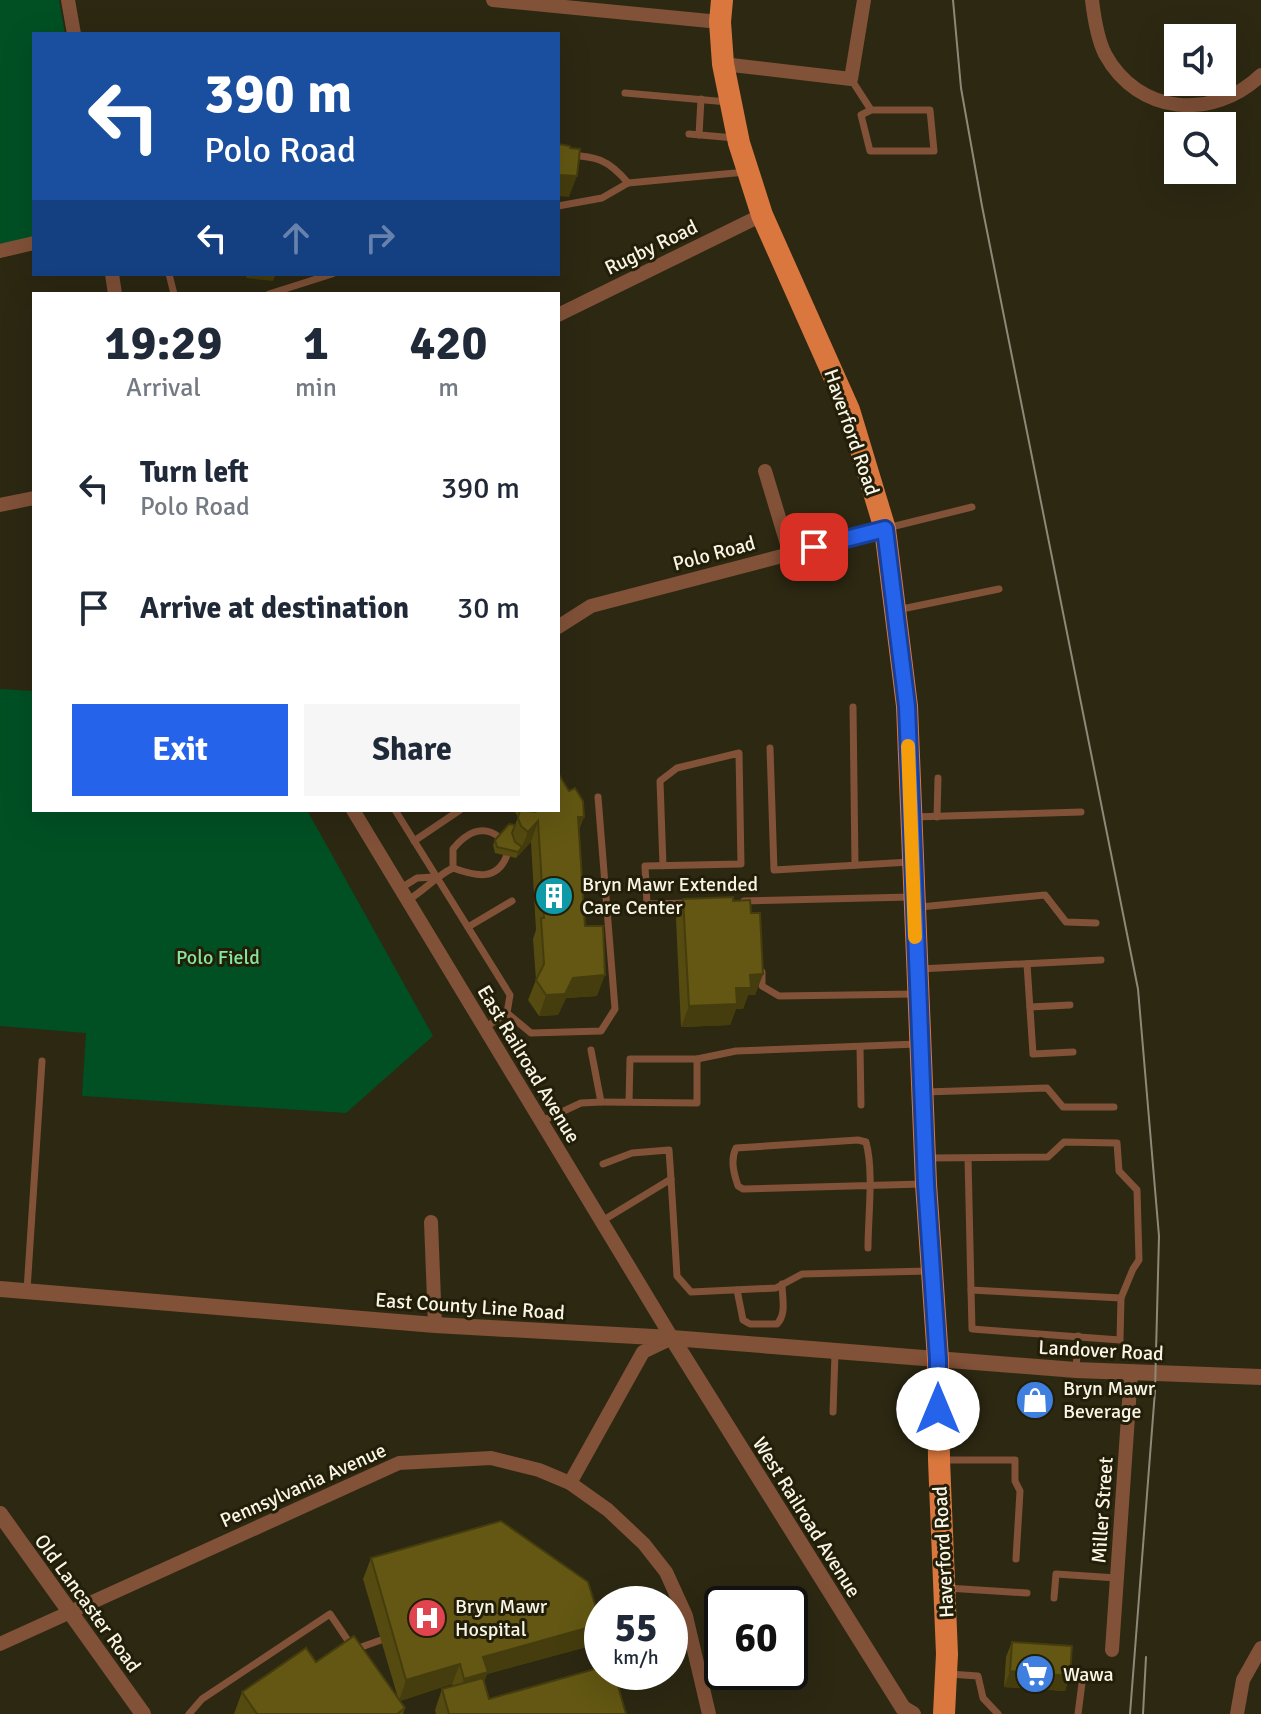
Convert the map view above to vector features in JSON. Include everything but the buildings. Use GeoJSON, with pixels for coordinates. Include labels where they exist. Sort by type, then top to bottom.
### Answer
{"type":"FeatureCollection","features":[{"type":"Feature","properties":{"kind":"main road","name":"Haverford Road"},"geometry":{"type":"LineString","coordinates":[[721,11],[723,64],[748,172],[762,215],[849,410],[885,529],[907,706],[926,1184],[938,1359],[947,1674],[944,1714]]}},
{"type":"Feature","properties":{"kind":"street"},"geometry":{"type":"LineString","coordinates":[[68,0],[74,32]]}},
{"type":"Feature","properties":{"kind":"street"},"geometry":{"type":"LineString","coordinates":[[493,0],[721,11]]}},
{"type":"Feature","properties":{"kind":"street"},"geometry":{"type":"LineString","coordinates":[[723,64],[851,79],[864,0]]}},
{"type":"Feature","properties":{"kind":"street"},"geometry":{"type":"LineString","coordinates":[[1092,0],[1104,53],[1122,77],[1143,94],[1163,103],[1187,106],[1214,104],[1248,88],[1261,75]]}},
{"type":"Feature","properties":{"kind":"street","name":"Rugby Road"},"geometry":{"type":"LineString","coordinates":[[560,314],[762,215]]}},
{"type":"Feature","properties":{"kind":"street"},"geometry":{"type":"LineString","coordinates":[[0,251],[32,243]]}},
{"type":"Feature","properties":{"kind":"street"},"geometry":{"type":"LineString","coordinates":[[765,471],[790,554]]}},
{"type":"Feature","properties":{"kind":"street"},"geometry":{"type":"LineString","coordinates":[[0,505],[32,498]]}},
{"type":"Feature","properties":{"kind":"street","name":"Polo Road"},"geometry":{"type":"LineString","coordinates":[[560,626],[591,606],[885,529]]}},
{"type":"Feature","properties":{"kind":"street","name":"East Railroad Avenue"},"geometry":{"type":"LineString","coordinates":[[354,812],[672,1338]]}},
{"type":"Feature","properties":{"kind":"street"},"geometry":{"type":"LineString","coordinates":[[431,1222],[435,1325]]}},
{"type":"Feature","properties":{"kind":"street","name":"East County Line Road"},"geometry":{"type":"LineString","coordinates":[[0,1289],[435,1325],[672,1338],[938,1359]]}},
{"type":"Feature","properties":{"kind":"street"},"geometry":{"type":"LineString","coordinates":[[570,1483],[643,1352],[672,1338]]}},
{"type":"Feature","properties":{"kind":"street","name":"West Railroad Avenue"},"geometry":{"type":"LineString","coordinates":[[672,1338],[903,1708],[913,1714]]}},
{"type":"Feature","properties":{"kind":"street","name":"Landover Road"},"geometry":{"type":"LineString","coordinates":[[938,1359],[1076,1370],[1261,1377]]}},
{"type":"Feature","properties":{"kind":"street","name":"Miller Street"},"geometry":{"type":"LineString","coordinates":[[1112,1650],[1131,1373]]}},
{"type":"Feature","properties":{"kind":"street","name":"Pennsylvania Avenue"},"geometry":{"type":"LineString","coordinates":[[2,1640],[399,1463],[491,1458],[539,1470],[570,1483],[608,1510],[644,1544],[666,1572],[686,1616],[709,1714]]}},
{"type":"Feature","properties":{"kind":"street","name":"Old Lancaster Road"},"geometry":{"type":"LineString","coordinates":[[0,1514],[143,1714]]}},
{"type":"Feature","properties":{"kind":"street"},"geometry":{"type":"LineString","coordinates":[[1237,1714],[1243,1680],[1261,1648]]}},
{"type":"Feature","properties":{"kind":"lane"},"geometry":{"type":"LineString","coordinates":[[851,79],[871,110]]}},
{"type":"Feature","properties":{"kind":"lane"},"geometry":{"type":"LineString","coordinates":[[625,93],[730,102]]}},
{"type":"Feature","properties":{"kind":"lane"},"geometry":{"type":"LineString","coordinates":[[699,135],[701,99]]}},
{"type":"Feature","properties":{"kind":"lane"},"geometry":{"type":"LineString","coordinates":[[871,110],[930,110],[934,151],[870,151],[861,115],[871,110]]}},
{"type":"Feature","properties":{"kind":"lane"},"geometry":{"type":"LineString","coordinates":[[689,134],[738,139]]}},
{"type":"Feature","properties":{"kind":"lane"},"geometry":{"type":"LineString","coordinates":[[560,154],[593,157],[614,165],[628,183]]}},
{"type":"Feature","properties":{"kind":"lane"},"geometry":{"type":"LineString","coordinates":[[560,206],[602,198],[628,183],[748,172]]}},
{"type":"Feature","properties":{"kind":"lane"},"geometry":{"type":"LineString","coordinates":[[275,292],[326,276]]}},
{"type":"Feature","properties":{"kind":"lane"},"geometry":{"type":"LineString","coordinates":[[885,529],[972,507]]}},
{"type":"Feature","properties":{"kind":"lane"},"geometry":{"type":"LineString","coordinates":[[895,610],[999,589]]}},
{"type":"Feature","properties":{"kind":"lane"},"geometry":{"type":"LineString","coordinates":[[853,707],[855,865]]}},
{"type":"Feature","properties":{"kind":"lane"},"geometry":{"type":"LineString","coordinates":[[770,748],[774,870],[912,862]]}},
{"type":"Feature","properties":{"kind":"lane"},"geometry":{"type":"LineString","coordinates":[[663,866],[660,781],[677,768],[739,753],[741,864],[663,866],[645,866],[647,904],[695,903]]}},
{"type":"Feature","properties":{"kind":"lane"},"geometry":{"type":"LineString","coordinates":[[937,817],[938,778]]}},
{"type":"Feature","properties":{"kind":"lane"},"geometry":{"type":"LineString","coordinates":[[507,1013],[531,1033],[601,1031],[615,1009],[598,797]]}},
{"type":"Feature","properties":{"kind":"lane"},"geometry":{"type":"LineString","coordinates":[[396,812],[510,995],[507,1013],[484,1029]]}},
{"type":"Feature","properties":{"kind":"lane"},"geometry":{"type":"LineString","coordinates":[[414,841],[457,812]]}},
{"type":"Feature","properties":{"kind":"lane"},"geometry":{"type":"LineString","coordinates":[[911,818],[1081,812]]}},
{"type":"Feature","properties":{"kind":"lane"},"geometry":{"type":"LineString","coordinates":[[453,868],[453,849],[470,834],[479,829],[499,837]]}},
{"type":"Feature","properties":{"kind":"lane"},"geometry":{"type":"LineString","coordinates":[[404,894],[424,890],[435,877],[453,868],[488,876],[500,869],[507,855]]}},
{"type":"Feature","properties":{"kind":"lane"},"geometry":{"type":"LineString","coordinates":[[404,894],[417,878],[435,877]]}},
{"type":"Feature","properties":{"kind":"lane"},"geometry":{"type":"LineString","coordinates":[[742,901],[914,902],[1045,895],[1066,922],[1096,923]]}},
{"type":"Feature","properties":{"kind":"lane"},"geometry":{"type":"LineString","coordinates":[[468,927],[512,901]]}},
{"type":"Feature","properties":{"kind":"lane"},"geometry":{"type":"LineString","coordinates":[[758,901],[759,915]]}},
{"type":"Feature","properties":{"kind":"lane"},"geometry":{"type":"LineString","coordinates":[[917,969],[1101,960]]}},
{"type":"Feature","properties":{"kind":"lane"},"geometry":{"type":"LineString","coordinates":[[1027,964],[1033,1054],[1073,1052]]}},
{"type":"Feature","properties":{"kind":"lane"},"geometry":{"type":"LineString","coordinates":[[762,972],[762,986],[779,996],[918,994]]}},
{"type":"Feature","properties":{"kind":"lane"},"geometry":{"type":"LineString","coordinates":[[1030,1007],[1070,1005]]}},
{"type":"Feature","properties":{"kind":"lane"},"geometry":{"type":"LineString","coordinates":[[629,1102],[630,1059],[697,1059],[736,1051],[920,1044]]}},
{"type":"Feature","properties":{"kind":"lane"},"geometry":{"type":"LineString","coordinates":[[860,1047],[861,1105]]}},
{"type":"Feature","properties":{"kind":"lane"},"geometry":{"type":"LineString","coordinates":[[591,1050],[601,1102]]}},
{"type":"Feature","properties":{"kind":"lane"},"geometry":{"type":"LineString","coordinates":[[540,1122],[581,1103],[697,1103],[697,1059]]}},
{"type":"Feature","properties":{"kind":"lane"},"geometry":{"type":"LineString","coordinates":[[27,1291],[42,1061]]}},
{"type":"Feature","properties":{"kind":"lane"},"geometry":{"type":"LineString","coordinates":[[922,1092],[1047,1088],[1063,1107],[1114,1107]]}},
{"type":"Feature","properties":{"kind":"lane"},"geometry":{"type":"LineString","coordinates":[[868,1248],[868,1187],[866,1142],[736,1148],[732,1157],[738,1186],[743,1189],[868,1187],[926,1184]]}},
{"type":"Feature","properties":{"kind":"lane"},"geometry":{"type":"LineString","coordinates":[[926,1158],[1048,1157],[1064,1142],[1117,1143],[1119,1171],[1137,1190],[1139,1260],[1121,1298],[1120,1340],[972,1329],[968,1158]]}},
{"type":"Feature","properties":{"kind":"lane"},"geometry":{"type":"LineString","coordinates":[[603,1164],[632,1153],[669,1150],[677,1276],[691,1292],[776,1288],[802,1274],[931,1271]]}},
{"type":"Feature","properties":{"kind":"lane"},"geometry":{"type":"LineString","coordinates":[[602,1221],[671,1179]]}},
{"type":"Feature","properties":{"kind":"lane"},"geometry":{"type":"LineString","coordinates":[[737,1290],[743,1320],[750,1324],[777,1324],[783,1312],[782,1284]]}},
{"type":"Feature","properties":{"kind":"lane"},"geometry":{"type":"LineString","coordinates":[[971,1290],[1121,1298]]}},
{"type":"Feature","properties":{"kind":"lane"},"geometry":{"type":"LineString","coordinates":[[1076,1370],[1078,1336]]}},
{"type":"Feature","properties":{"kind":"lane"},"geometry":{"type":"LineString","coordinates":[[833,1412],[835,1353]]}},
{"type":"Feature","properties":{"kind":"lane"},"geometry":{"type":"LineString","coordinates":[[939,1460],[1015,1460],[1015,1481],[1020,1491],[1016,1559]]}},
{"type":"Feature","properties":{"kind":"lane"},"geometry":{"type":"LineString","coordinates":[[1054,1598],[1056,1574],[1117,1578]]}},
{"type":"Feature","properties":{"kind":"lane"},"geometry":{"type":"LineString","coordinates":[[945,1588],[1027,1593]]}},
{"type":"Feature","properties":{"kind":"lane"},"geometry":{"type":"LineString","coordinates":[[189,1714],[202,1699],[330,1614],[361,1662]]}},
{"type":"Feature","properties":{"kind":"lane"},"geometry":{"type":"LineString","coordinates":[[353,1650],[381,1640]]}},
{"type":"Feature","properties":{"kind":"lane"},"geometry":{"type":"LineString","coordinates":[[947,1674],[978,1676],[983,1698],[998,1714]]}},
{"type":"Feature","properties":{"kind":"lane"},"geometry":{"type":"LineString","coordinates":[[1078,1714],[1082,1683]]}},
{"type":"Feature","properties":{"kind":"green space"},"geometry":{"type":"Polygon","coordinates":[[[0,0],[59,0],[65,32],[32,32],[32,237],[0,244],[0,0]]]}},
{"type":"Feature","properties":{"kind":"green space","name":"Polo Field"},"geometry":{"type":"Polygon","coordinates":[[[0,689],[32,691],[32,812],[308,812],[433,1036],[346,1113],[82,1096],[86,1033],[0,1026],[0,689]]]}},
{"type":"Feature","properties":{"kind":"tram line"},"geometry":{"type":"LineString","coordinates":[[953,0],[961,88],[982,206],[1138,989],[1159,1236],[1155,1391],[1130,1714]]}},
{"type":"Feature","properties":{"kind":"tram line"},"geometry":{"type":"LineString","coordinates":[[1143,1714],[1146,1657]]}},
{"type":"Feature","properties":{"kind":"slow traffic"},"geometry":{"type":"LineString","coordinates":[[908,746],[915,937]]}},
{"type":"Feature","properties":{"kind":"place","name":"Bryn Mawr Extended Care Center"},"geometry":{"type":"Point","coordinates":[554,896]}},
{"type":"Feature","properties":{"kind":"place","name":"Bryn Mawr Beverage"},"geometry":{"type":"Point","coordinates":[1035,1400]}},
{"type":"Feature","properties":{"kind":"place","name":"Bryn Mawr Hospital"},"geometry":{"type":"Point","coordinates":[427,1618]}},
{"type":"Feature","properties":{"kind":"place","name":"Wawa"},"geometry":{"type":"Point","coordinates":[1035,1674]}},
{"type":"Feature","properties":{"kind":"route"},"geometry":{"type":"LineString","coordinates":[[814,547],[885,529],[907,706],[913,897],[926,1184],[938,1359],[938,1409]]}}]}
